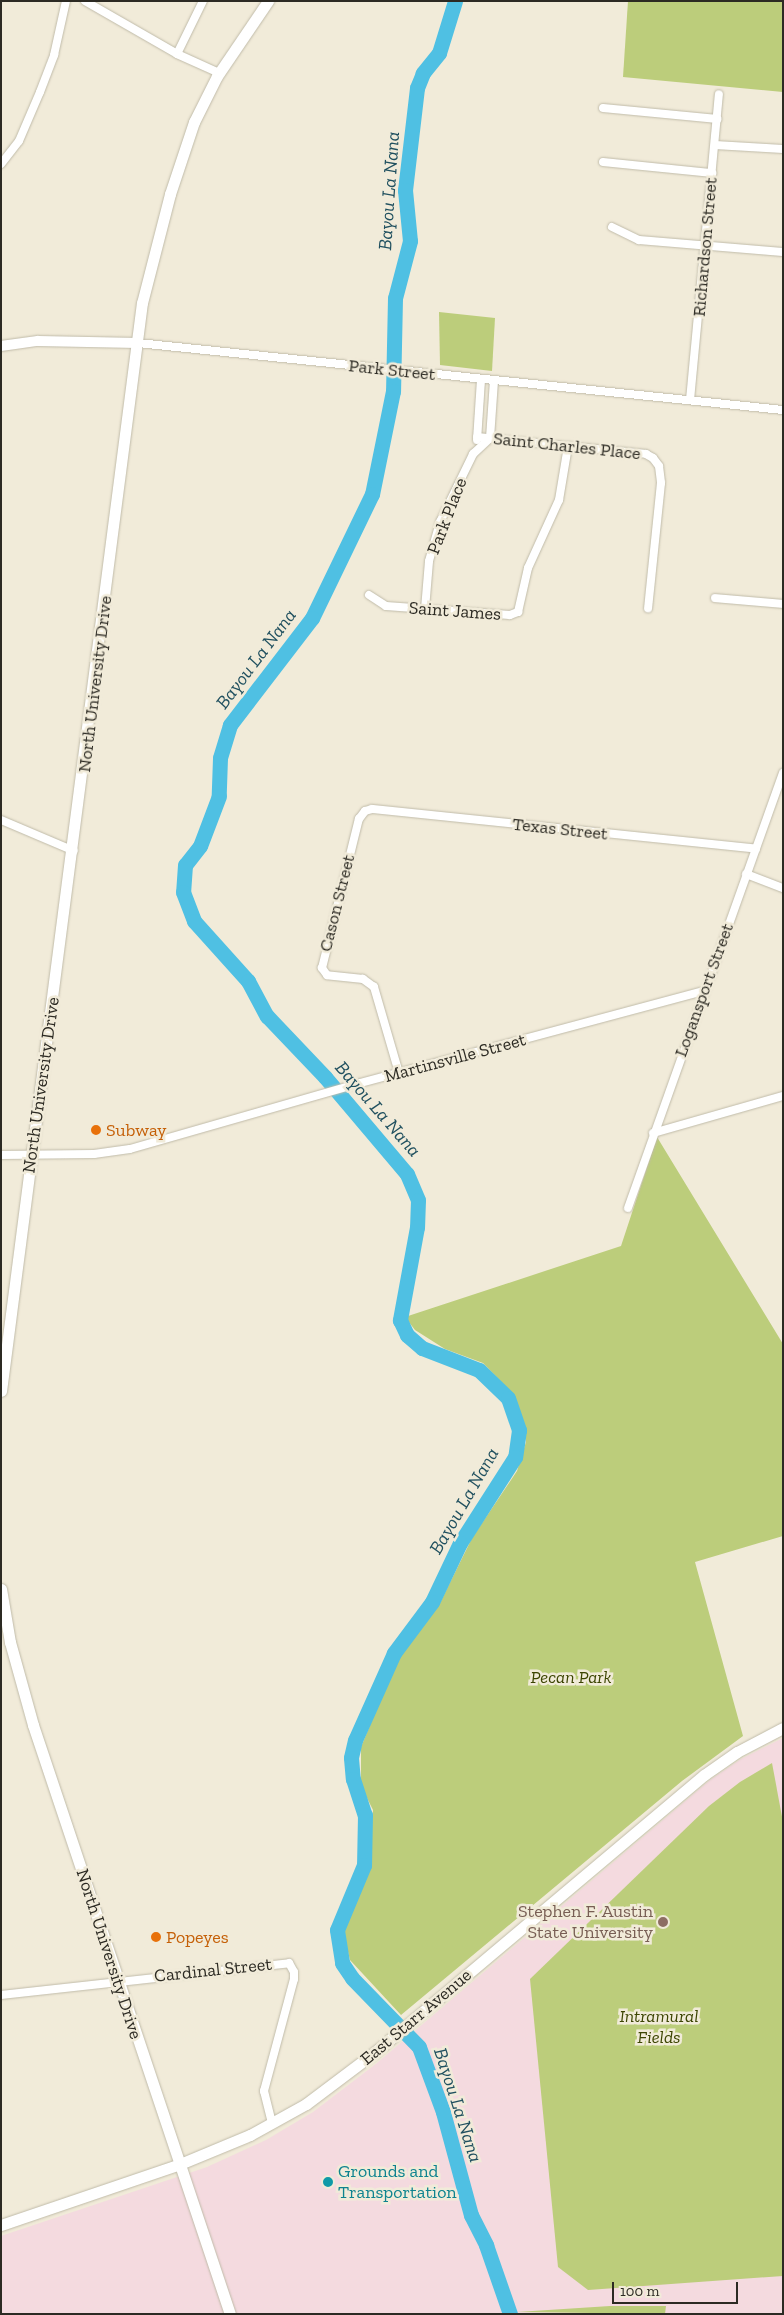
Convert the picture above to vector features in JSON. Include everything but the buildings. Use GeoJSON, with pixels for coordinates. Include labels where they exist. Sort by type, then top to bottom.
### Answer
{"type":"FeatureCollection","features":[{"type":"Feature","properties":{"kind":"main road","name":"North University Drive"},"geometry":{"type":"LineString","coordinates":[[1,1391],[31,1155],[74,851],[142,303],[170,194],[194,122],[218,74],[268,1]]}},
{"type":"Feature","properties":{"kind":"main road","name":"North University Drive"},"geometry":{"type":"LineString","coordinates":[[1,1590],[10,1642],[26,1701],[117,1981],[230,2314]]}},
{"type":"Feature","properties":{"kind":"main road","name":"East Starr Avenue"},"geometry":{"type":"LineString","coordinates":[[1,2225],[180,2164],[272,2124],[314,2099],[375,2052],[704,1775],[743,1748],[783,1728]]}},
{"type":"Feature","properties":{"kind":"street"},"geometry":{"type":"LineString","coordinates":[[1,164],[19,141],[40,92],[54,55],[66,1]]}},
{"type":"Feature","properties":{"kind":"street"},"geometry":{"type":"LineString","coordinates":[[85,1],[177,54],[218,74]]}},
{"type":"Feature","properties":{"kind":"street"},"geometry":{"type":"LineString","coordinates":[[177,54],[203,1]]}},
{"type":"Feature","properties":{"kind":"street","name":"Richardson Street"},"geometry":{"type":"LineString","coordinates":[[690,400],[719,94]]}},
{"type":"Feature","properties":{"kind":"street"},"geometry":{"type":"LineString","coordinates":[[603,108],[717,119]]}},
{"type":"Feature","properties":{"kind":"street"},"geometry":{"type":"LineString","coordinates":[[715,145],[783,149]]}},
{"type":"Feature","properties":{"kind":"street"},"geometry":{"type":"LineString","coordinates":[[603,162],[712,173]]}},
{"type":"Feature","properties":{"kind":"street"},"geometry":{"type":"LineString","coordinates":[[612,227],[640,240],[783,252]]}},
{"type":"Feature","properties":{"kind":"street","name":"Park Street"},"geometry":{"type":"LineString","coordinates":[[1,346],[38,341],[138,343],[783,410]]}},
{"type":"Feature","properties":{"kind":"street","name":"Park Place"},"geometry":{"type":"LineString","coordinates":[[425,609],[429,561],[437,532],[473,454],[477,437],[481,379]]}},
{"type":"Feature","properties":{"kind":"street"},"geometry":{"type":"LineString","coordinates":[[490,438],[494,381]]}},
{"type":"Feature","properties":{"kind":"street","name":"Saint Charles Place"},"geometry":{"type":"LineString","coordinates":[[477,437],[646,454],[659,466],[661,482],[648,608]]}},
{"type":"Feature","properties":{"kind":"street","name":"Park Place"},"geometry":{"type":"LineString","coordinates":[[473,454],[490,438]]}},
{"type":"Feature","properties":{"kind":"street","name":"Saint James"},"geometry":{"type":"LineString","coordinates":[[369,595],[386,606],[510,615],[518,612],[528,568],[559,500],[568,446]]}},
{"type":"Feature","properties":{"kind":"street"},"geometry":{"type":"LineString","coordinates":[[716,598],[783,604]]}},
{"type":"Feature","properties":{"kind":"street","name":"Logansport Street"},"geometry":{"type":"LineString","coordinates":[[628,1208],[703,991],[783,773]]}},
{"type":"Feature","properties":{"kind":"street","name":"Texas Street"},"geometry":{"type":"LineString","coordinates":[[365,812],[375,810],[756,849]]}},
{"type":"Feature","properties":{"kind":"street","name":"Cason Street"},"geometry":{"type":"LineString","coordinates":[[365,812],[359,819],[322,968],[327,975],[363,978],[374,987],[399,1073]]}},
{"type":"Feature","properties":{"kind":"street"},"geometry":{"type":"LineString","coordinates":[[1,820],[74,851]]}},
{"type":"Feature","properties":{"kind":"street"},"geometry":{"type":"LineString","coordinates":[[746,874],[783,888]]}},
{"type":"Feature","properties":{"kind":"street","name":"Martinsville Street"},"geometry":{"type":"LineString","coordinates":[[1,1155],[94,1154],[130,1149],[360,1083],[703,991]]}},
{"type":"Feature","properties":{"kind":"street"},"geometry":{"type":"LineString","coordinates":[[653,1133],[783,1096]]}},
{"type":"Feature","properties":{"kind":"street","name":"Cardinal Street"},"geometry":{"type":"LineString","coordinates":[[1,1995],[282,1963],[291,1965],[294,1979],[264,2091],[272,2124]]}},
{"type":"Feature","properties":{"kind":"shaded area","name":"Stephen F. Austin State University"},"geometry":{"type":"Polygon","coordinates":[[[783,1738],[783,2314],[1,2314],[1,2236],[207,2167],[266,2140],[313,2112],[377,2063],[710,1780],[741,1759],[783,1738]]]}},
{"type":"Feature","properties":{"kind":"green space"},"geometry":{"type":"Polygon","coordinates":[[[628,1],[783,1],[783,92],[623,77],[628,1]]]}},
{"type":"Feature","properties":{"kind":"green space"},"geometry":{"type":"Polygon","coordinates":[[[439,312],[495,318],[492,371],[440,365],[439,312]]]}},
{"type":"Feature","properties":{"kind":"green space","name":"Pecan Park"},"geometry":{"type":"Polygon","coordinates":[[[657,1137],[783,1344],[783,1536],[695,1562],[743,1736],[682,1781],[401,2015],[350,1960],[344,1935],[344,1925],[368,1867],[373,1810],[361,1786],[361,1747],[383,1694],[387,1677],[401,1653],[440,1603],[472,1538],[517,1471],[526,1442],[522,1417],[510,1391],[483,1363],[445,1349],[415,1330],[405,1317],[621,1246],[657,1137]]]}},
{"type":"Feature","properties":{"kind":"green space","name":"Intramural Fields"},"geometry":{"type":"Polygon","coordinates":[[[772,1763],[783,1822],[783,2276],[588,2290],[558,2267],[530,1979],[709,1806],[740,1782],[772,1763]]]}},
{"type":"Feature","properties":{"kind":"green space"},"geometry":{"type":"Polygon","coordinates":[[[610,2306],[666,2306],[665,2314],[517,2312],[610,2306]]]}},
{"type":"Feature","properties":{"kind":"waterway","name":"Bayou La Nana"},"geometry":{"type":"LineString","coordinates":[[455,1],[439,53],[423,73],[417,88],[405,190],[410,241],[395,298],[393,391],[372,494],[312,618],[230,725],[220,758],[219,796],[200,846],[185,865],[183,892],[194,921],[248,981],[267,1016],[325,1077],[407,1174],[418,1200],[417,1227],[400,1320],[407,1335],[422,1348],[479,1370],[508,1398],[519,1430],[515,1457],[460,1543],[432,1602],[394,1653],[355,1740],[351,1758],[353,1779],[365,1815],[364,1865],[337,1930],[342,1963],[352,1978],[419,2047],[443,2112],[471,2215],[486,2245],[510,2314]]}},
{"type":"Feature","properties":{"kind":"place","name":"Subway"},"geometry":{"type":"Point","coordinates":[96,1130]}},
{"type":"Feature","properties":{"kind":"place","name":"Stephen F. Austin State University"},"geometry":{"type":"Point","coordinates":[663,1922]}},
{"type":"Feature","properties":{"kind":"place","name":"Popeyes"},"geometry":{"type":"Point","coordinates":[156,1937]}},
{"type":"Feature","properties":{"kind":"place","name":"Grounds and Transportation"},"geometry":{"type":"Point","coordinates":[328,2182]}}]}
